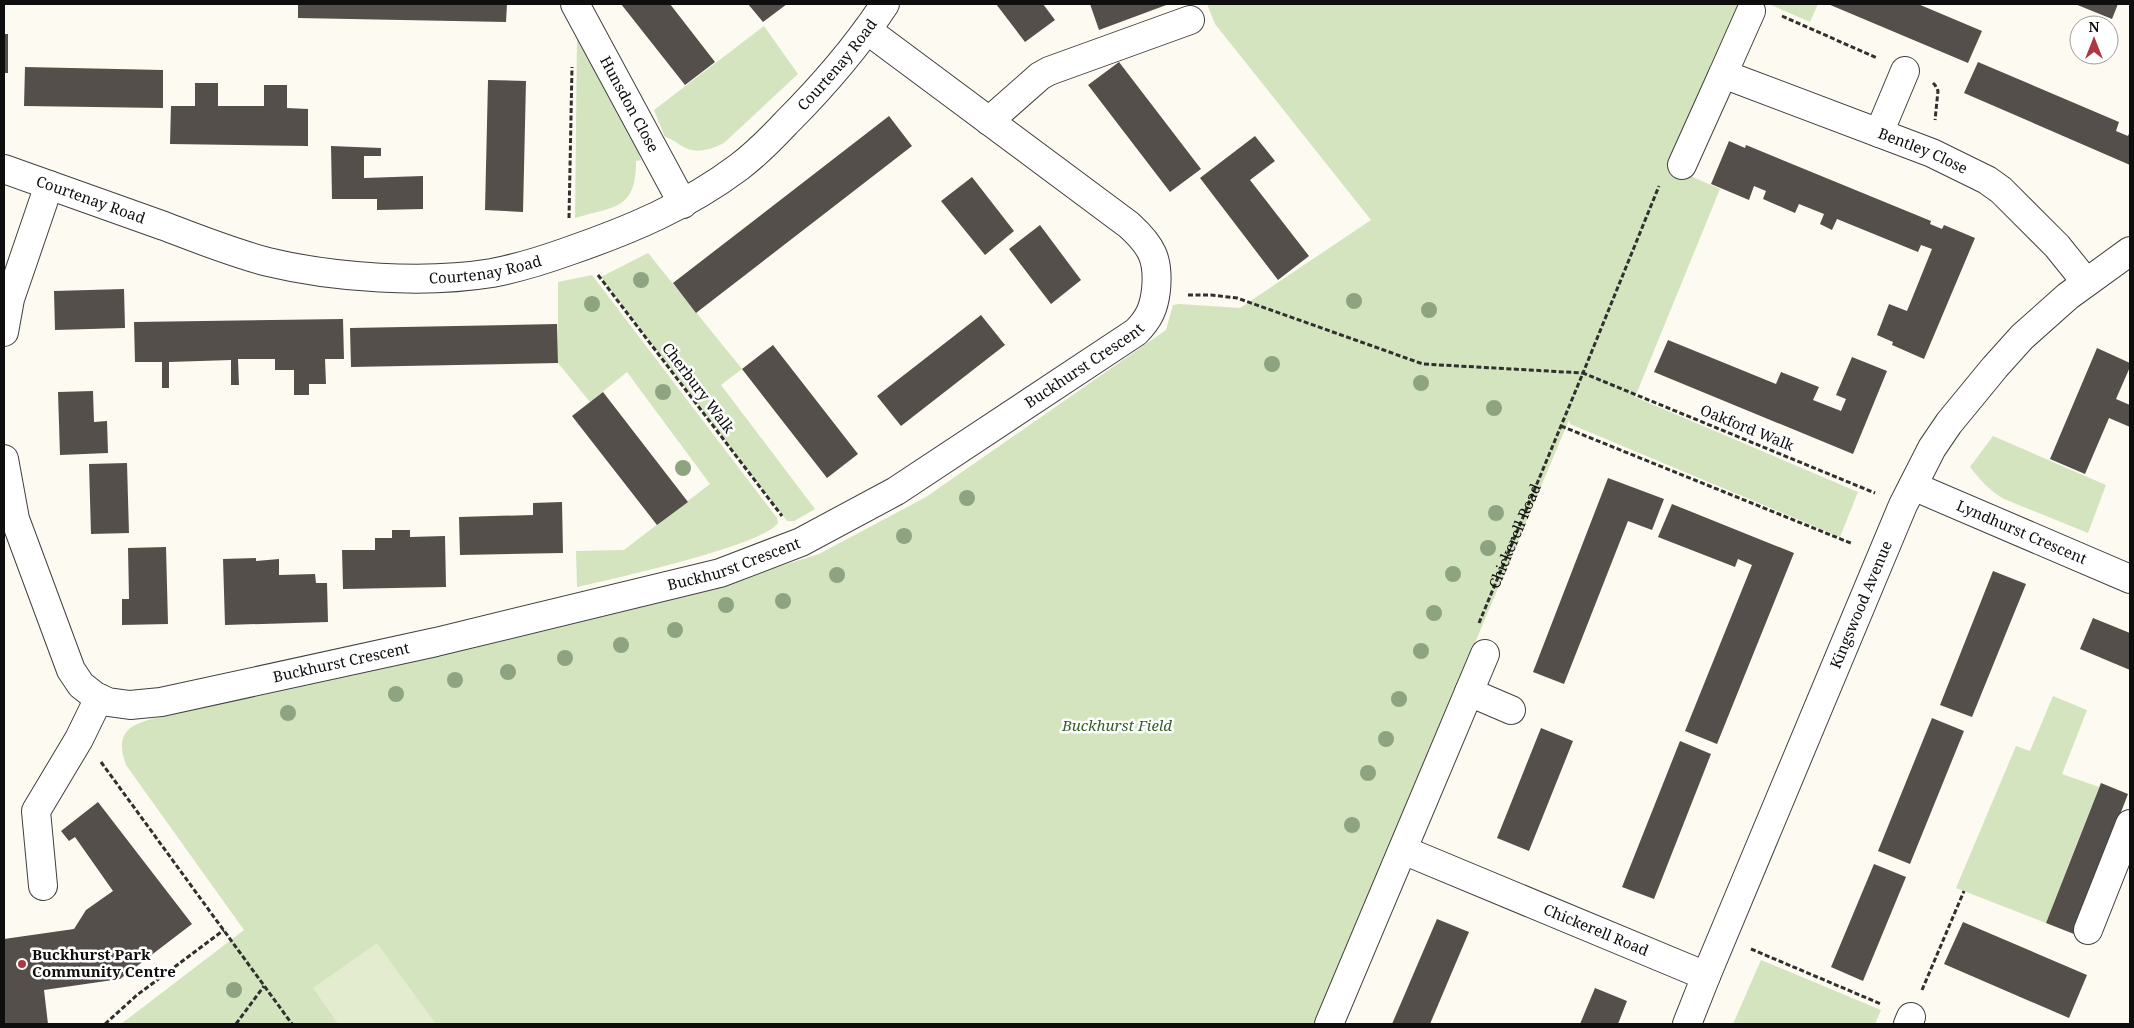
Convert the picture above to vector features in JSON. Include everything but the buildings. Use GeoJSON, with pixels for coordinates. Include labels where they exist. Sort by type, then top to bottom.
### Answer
{"type":"FeatureCollection","features":[{"type":"Feature","properties":{"kind":"street","name":"Hunsdon Close"},"geometry":{"type":"LineString","coordinates":[[575,4],[683,204]]}},
{"type":"Feature","properties":{"kind":"street","name":"Courtenay Road"},"geometry":{"type":"LineString","coordinates":[[4,170],[252,257],[279,264],[353,274],[395,277],[478,274],[511,268],[614,236],[683,204],[719,182],[761,149],[832,76],[885,4]]}},
{"type":"Feature","properties":{"kind":"street"},"geometry":{"type":"LineString","coordinates":[[1672,171],[1723,74],[1751,11]]}},
{"type":"Feature","properties":{"kind":"street"},"geometry":{"type":"LineString","coordinates":[[989,121],[1040,76],[1049,71],[1190,20]]}},
{"type":"Feature","properties":{"kind":"street","name":"Buckhurst Crescent"},"geometry":{"type":"LineString","coordinates":[[4,459],[15,519],[68,662],[81,685],[99,698],[108,702],[130,705],[161,702],[436,642],[693,581],[750,563],[801,542],[896,491],[930,470],[1136,332],[1149,318],[1155,298],[1157,268],[1155,260],[1150,249],[1137,233],[867,30]]}},
{"type":"Feature","properties":{"kind":"street"},"geometry":{"type":"LineString","coordinates":[[1879,133],[1905,71]]}},
{"type":"Feature","properties":{"kind":"street","name":"Bentley Close"},"geometry":{"type":"LineString","coordinates":[[1723,74],[1932,153],[1974,173],[2001,190],[2057,246],[2086,282]]}},
{"type":"Feature","properties":{"kind":"street"},"geometry":{"type":"LineString","coordinates":[[4,332],[10,299],[48,185]]}},
{"type":"Feature","properties":{"kind":"street","name":"Kingswood Avenue"},"geometry":{"type":"LineString","coordinates":[[1687,1024],[1908,495],[1949,423],[2022,337],[2068,296],[2130,251]]}},
{"type":"Feature","properties":{"kind":"street","name":"Lyndhurst Crescent"},"geometry":{"type":"LineString","coordinates":[[1908,495],[2130,579]]}},
{"type":"Feature","properties":{"kind":"street"},"geometry":{"type":"LineString","coordinates":[[1329,1024],[1404,850],[1485,654]]}},
{"type":"Feature","properties":{"kind":"street"},"geometry":{"type":"LineString","coordinates":[[1469,692],[1511,710]]}},
{"type":"Feature","properties":{"kind":"street"},"geometry":{"type":"LineString","coordinates":[[43,886],[36,811],[79,739],[99,698]]}},
{"type":"Feature","properties":{"kind":"street"},"geometry":{"type":"LineString","coordinates":[[2088,930],[2130,824]]}},
{"type":"Feature","properties":{"kind":"street","name":"Chickerell Road"},"geometry":{"type":"LineString","coordinates":[[1404,850],[1706,976]]}},
{"type":"Feature","properties":{"kind":"path"},"geometry":{"type":"LineString","coordinates":[[1781,16],[1936,85],[1932,153]]}},
{"type":"Feature","properties":{"kind":"path"},"geometry":{"type":"LineString","coordinates":[[572,65],[573,250]]}},
{"type":"Feature","properties":{"kind":"path","name":"Chickerell Road"},"geometry":{"type":"LineString","coordinates":[[1485,654],[1470,646],[1583,373],[1672,171]]}},
{"type":"Feature","properties":{"kind":"path","name":"Cherbury Walk"},"geometry":{"type":"LineString","coordinates":[[573,250],[801,542]]}},
{"type":"Feature","properties":{"kind":"path","name":"Oakford Walk"},"geometry":{"type":"LineString","coordinates":[[1155,298],[1211,295],[1237,298],[1423,364],[1583,373],[1908,495]]}},
{"type":"Feature","properties":{"kind":"path"},"geometry":{"type":"LineString","coordinates":[[1561,426],[1882,555]]}},
{"type":"Feature","properties":{"kind":"path"},"geometry":{"type":"LineString","coordinates":[[79,739],[104,765],[292,1024]]}},
{"type":"Feature","properties":{"kind":"path"},"geometry":{"type":"LineString","coordinates":[[1723,936],[1909,1020],[1964,891]]}},
{"type":"Feature","properties":{"kind":"path"},"geometry":{"type":"LineString","coordinates":[[105,1024],[137,995],[224,930]]}},
{"type":"Feature","properties":{"kind":"path"},"geometry":{"type":"LineString","coordinates":[[236,1024],[264,986]]}},
{"type":"Feature","properties":{"kind":"green space","name":"Buckhurst Field"},"geometry":{"type":"Polygon","coordinates":[[[1207,4],[1738,4],[1672,168],[1720,189],[1635,397],[1858,492],[1840,537],[1570,424],[1569,420],[1314,1024],[121,1024],[244,930],[126,765],[122,751],[123,740],[126,732],[133,726],[176,713],[710,588],[819,554],[926,497],[1166,330],[1173,305],[1240,308],[1371,220],[1215,24],[1207,4]]]}},
{"type":"Feature","properties":{"kind":"green space"},"geometry":{"type":"Polygon","coordinates":[[[1769,4],[1818,4],[1810,22],[1769,4]]]}},
{"type":"Feature","properties":{"kind":"green space"},"geometry":{"type":"Polygon","coordinates":[[[764,26],[798,74],[724,143],[713,148],[696,151],[685,148],[665,137],[654,110],[764,26]]]}},
{"type":"Feature","properties":{"kind":"green space"},"geometry":{"type":"Polygon","coordinates":[[[577,39],[637,146],[641,160],[636,161],[632,189],[627,197],[612,208],[575,218],[577,39]]]}},
{"type":"Feature","properties":{"kind":"green space"},"geometry":{"type":"Polygon","coordinates":[[[648,253],[742,369],[721,385],[815,509],[794,521],[787,521],[601,277],[648,253]]]}},
{"type":"Feature","properties":{"kind":"green space"},"geometry":{"type":"Polygon","coordinates":[[[592,275],[777,518],[778,523],[766,532],[745,542],[684,561],[577,587],[576,551],[624,550],[710,484],[627,372],[590,402],[558,363],[558,282],[592,275]]]}},
{"type":"Feature","properties":{"kind":"green space"},"geometry":{"type":"Polygon","coordinates":[[[1993,436],[2106,485],[2088,533],[2004,499],[1986,485],[1970,467],[1993,436]]]}},
{"type":"Feature","properties":{"kind":"green space"},"geometry":{"type":"Polygon","coordinates":[[[2053,696],[2087,710],[2062,774],[2099,787],[2046,923],[1956,888],[2016,746],[2030,751],[2053,696]]]}},
{"type":"Feature","properties":{"kind":"green space"},"geometry":{"type":"Polygon","coordinates":[[[377,943],[436,1024],[338,1024],[313,988],[377,943]]]}},
{"type":"Feature","properties":{"kind":"green space"},"geometry":{"type":"Polygon","coordinates":[[[1761,960],[1881,1010],[1875,1024],[1733,1024],[1761,960]]]}},
{"type":"Feature","properties":{"kind":"place","name":"Buckhurst Park Community Centre"},"geometry":{"type":"Point","coordinates":[22,964]}}]}
